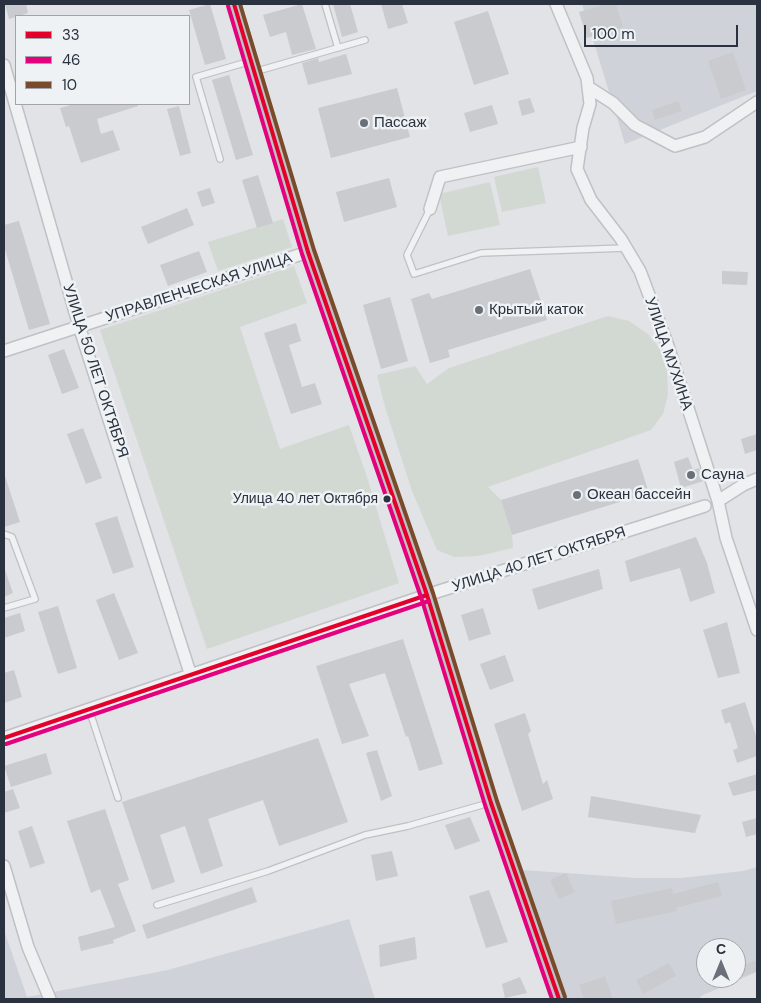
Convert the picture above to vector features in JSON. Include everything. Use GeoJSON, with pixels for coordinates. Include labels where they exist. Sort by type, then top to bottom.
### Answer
{"type":"FeatureCollection","features":[{"type":"Feature","properties":{"kind":"main road"},"geometry":{"type":"LineString","coordinates":[[234,4],[308,252],[427,596],[491,803],[559,999]]}},
{"type":"Feature","properties":{"kind":"street","name":"УЛИЦА МУХИНА"},"geometry":{"type":"LineString","coordinates":[[556,4],[587,78],[590,104],[577,169],[591,200],[626,248],[640,271],[718,501],[726,538],[757,630]]}},
{"type":"Feature","properties":{"kind":"street","name":"УЛИЦА 50 ЛЕТ ОКТЯБРЯ"},"geometry":{"type":"LineString","coordinates":[[4,65],[15,103]]}},
{"type":"Feature","properties":{"kind":"street"},"geometry":{"type":"LineString","coordinates":[[588,87],[612,104],[635,125],[675,146],[705,137],[757,102]]}},
{"type":"Feature","properties":{"kind":"street","name":"УЛИЦА 50 ЛЕТ ОКТЯБРЯ"},"geometry":{"type":"LineString","coordinates":[[15,105],[79,326],[192,676]]}},
{"type":"Feature","properties":{"kind":"street"},"geometry":{"type":"LineString","coordinates":[[430,209],[440,178],[581,146]]}},
{"type":"Feature","properties":{"kind":"street","name":"УПРАВЛЕНЧЕСКАЯ УЛИЦА"},"geometry":{"type":"LineString","coordinates":[[4,352],[308,252]]}},
{"type":"Feature","properties":{"kind":"street"},"geometry":{"type":"LineString","coordinates":[[718,501],[743,485],[757,479]]}},
{"type":"Feature","properties":{"kind":"street","name":"УЛИЦА 40 ЛЕТ ОКТЯБРЯ"},"geometry":{"type":"LineString","coordinates":[[4,738],[427,596],[705,506]]}},
{"type":"Feature","properties":{"kind":"street"},"geometry":{"type":"LineString","coordinates":[[4,866],[28,947],[50,999]]}},
{"type":"Feature","properties":{"kind":"lane"},"geometry":{"type":"LineString","coordinates":[[325,4],[338,48]]}},
{"type":"Feature","properties":{"kind":"lane"},"geometry":{"type":"LineString","coordinates":[[220,159],[196,77],[338,48],[365,40]]}},
{"type":"Feature","properties":{"kind":"lane"},"geometry":{"type":"LineString","coordinates":[[430,209],[407,255],[414,274],[481,253],[626,248]]}},
{"type":"Feature","properties":{"kind":"lane"},"geometry":{"type":"LineString","coordinates":[[4,534],[12,537],[35,599],[4,608]]}},
{"type":"Feature","properties":{"kind":"lane"},"geometry":{"type":"LineString","coordinates":[[89,709],[118,798]]}},
{"type":"Feature","properties":{"kind":"lane"},"geometry":{"type":"LineString","coordinates":[[157,905],[268,871],[365,835],[408,826],[491,803]]}},
{"type":"Feature","properties":{"kind":"shaded area"},"geometry":{"type":"Polygon","coordinates":[[[582,4],[757,4],[757,91],[625,144],[582,4]]]}},
{"type":"Feature","properties":{"kind":"shaded area"},"geometry":{"type":"Polygon","coordinates":[[[538,167],[546,203],[502,212],[494,177],[538,167]]]}},
{"type":"Feature","properties":{"kind":"shaded area"},"geometry":{"type":"Polygon","coordinates":[[[490,182],[500,225],[448,236],[439,194],[490,182]]]}},
{"type":"Feature","properties":{"kind":"shaded area"},"geometry":{"type":"Polygon","coordinates":[[[283,219],[292,247],[218,271],[208,242],[283,219]]]}},
{"type":"Feature","properties":{"kind":"shaded area"},"geometry":{"type":"Polygon","coordinates":[[[294,266],[307,303],[240,327],[280,449],[349,425],[399,583],[207,649],[100,330],[294,266]]]}},
{"type":"Feature","properties":{"kind":"shaded area"},"geometry":{"type":"Polygon","coordinates":[[[608,316],[629,321],[648,334],[660,349],[667,372],[668,395],[663,414],[651,430],[488,487],[501,500],[512,535],[513,548],[478,556],[454,557],[437,550],[412,491],[385,407],[377,375],[415,366],[427,384],[449,368],[608,316]]]}},
{"type":"Feature","properties":{"kind":"shaded area"},"geometry":{"type":"Polygon","coordinates":[[[757,867],[757,972],[746,977],[746,938],[696,938],[696,988],[719,988],[698,999],[567,999],[523,870],[637,878],[681,878],[743,871],[757,867]]]}},
{"type":"Feature","properties":{"kind":"shaded area"},"geometry":{"type":"Polygon","coordinates":[[[349,919],[375,999],[4,999],[4,930],[27,997],[168,970],[349,919]]]}},
{"type":"Feature","properties":{"kind":"building"},"geometry":{"type":"Polygon","coordinates":[[[5,4],[26,4],[28,13],[15,15],[15,17],[9,19],[5,4]]]}},
{"type":"Feature","properties":{"kind":"building"},"geometry":{"type":"Polygon","coordinates":[[[210,4],[226,59],[205,65],[189,10],[210,4]]]}},
{"type":"Feature","properties":{"kind":"building"},"geometry":{"type":"Polygon","coordinates":[[[302,4],[316,49],[292,55],[286,32],[270,37],[263,15],[302,4]]]}},
{"type":"Feature","properties":{"kind":"building"},"geometry":{"type":"Polygon","coordinates":[[[333,4],[350,4],[358,32],[342,37],[333,4]]]}},
{"type":"Feature","properties":{"kind":"building"},"geometry":{"type":"Polygon","coordinates":[[[381,4],[402,4],[408,23],[388,29],[381,4]]]}},
{"type":"Feature","properties":{"kind":"building"},"geometry":{"type":"Polygon","coordinates":[[[607,4],[616,4],[623,27],[587,38],[579,12],[607,4]]]}},
{"type":"Feature","properties":{"kind":"building"},"geometry":{"type":"Polygon","coordinates":[[[488,11],[509,74],[474,85],[454,22],[488,11]]]}},
{"type":"Feature","properties":{"kind":"building"},"geometry":{"type":"Polygon","coordinates":[[[733,52],[746,90],[721,99],[708,61],[733,52]]]}},
{"type":"Feature","properties":{"kind":"building"},"geometry":{"type":"Polygon","coordinates":[[[346,54],[352,74],[308,85],[302,63],[318,58],[319,62],[346,54]]]}},
{"type":"Feature","properties":{"kind":"building"},"geometry":{"type":"Polygon","coordinates":[[[229,75],[253,155],[236,160],[212,80],[229,75]]]}},
{"type":"Feature","properties":{"kind":"building","name":"Пассаж"},"geometry":{"type":"Polygon","coordinates":[[[397,88],[410,137],[331,158],[318,108],[397,88]]]}},
{"type":"Feature","properties":{"kind":"building"},"geometry":{"type":"Polygon","coordinates":[[[530,98],[535,112],[522,116],[518,101],[530,98]]]}},
{"type":"Feature","properties":{"kind":"building"},"geometry":{"type":"Polygon","coordinates":[[[678,101],[682,111],[655,120],[652,110],[678,101]]]}},
{"type":"Feature","properties":{"kind":"building"},"geometry":{"type":"Polygon","coordinates":[[[70,105],[138,105],[97,119],[101,134],[113,130],[120,150],[81,163],[69,126],[66,127],[60,108],[70,105]]]}},
{"type":"Feature","properties":{"kind":"building"},"geometry":{"type":"Polygon","coordinates":[[[492,105],[498,124],[470,132],[464,113],[492,105]]]}},
{"type":"Feature","properties":{"kind":"building"},"geometry":{"type":"Polygon","coordinates":[[[179,106],[191,153],[180,156],[167,109],[179,106]]]}},
{"type":"Feature","properties":{"kind":"building"},"geometry":{"type":"Polygon","coordinates":[[[258,175],[273,223],[257,228],[242,180],[258,175]]]}},
{"type":"Feature","properties":{"kind":"building"},"geometry":{"type":"Polygon","coordinates":[[[389,178],[397,207],[344,222],[336,192],[389,178]]]}},
{"type":"Feature","properties":{"kind":"building"},"geometry":{"type":"Polygon","coordinates":[[[210,188],[215,203],[202,207],[197,192],[210,188]]]}},
{"type":"Feature","properties":{"kind":"building"},"geometry":{"type":"Polygon","coordinates":[[[187,208],[194,225],[148,244],[141,227],[187,208]]]}},
{"type":"Feature","properties":{"kind":"building"},"geometry":{"type":"Polygon","coordinates":[[[19,221],[50,324],[29,330],[4,246],[4,225],[19,221]]]}},
{"type":"Feature","properties":{"kind":"building"},"geometry":{"type":"Polygon","coordinates":[[[199,251],[207,272],[168,286],[160,265],[199,251]]]}},
{"type":"Feature","properties":{"kind":"building","name":"Крытый каток"},"geometry":{"type":"Polygon","coordinates":[[[530,269],[547,320],[448,350],[450,357],[430,363],[411,299],[429,293],[432,299],[530,269]]]}},
{"type":"Feature","properties":{"kind":"building"},"geometry":{"type":"Polygon","coordinates":[[[722,271],[748,272],[747,285],[722,284],[722,271]]]}},
{"type":"Feature","properties":{"kind":"building"},"geometry":{"type":"Polygon","coordinates":[[[390,297],[408,361],[381,369],[363,305],[390,297]]]}},
{"type":"Feature","properties":{"kind":"building"},"geometry":{"type":"Polygon","coordinates":[[[296,323],[301,341],[289,345],[302,387],[315,383],[322,404],[291,414],[264,333],[296,323]]]}},
{"type":"Feature","properties":{"kind":"building"},"geometry":{"type":"Polygon","coordinates":[[[64,349],[79,388],[62,394],[48,355],[64,349]]]}},
{"type":"Feature","properties":{"kind":"building"},"geometry":{"type":"Polygon","coordinates":[[[83,428],[102,478],[86,484],[67,434],[83,428]]]}},
{"type":"Feature","properties":{"kind":"building"},"geometry":{"type":"Polygon","coordinates":[[[757,434],[757,450],[745,454],[741,439],[757,434]]]}},
{"type":"Feature","properties":{"kind":"building","name":"Сауна"},"geometry":{"type":"Polygon","coordinates":[[[688,457],[693,470],[699,468],[704,481],[681,488],[674,462],[688,457]]]}},
{"type":"Feature","properties":{"kind":"building"},"geometry":{"type":"Polygon","coordinates":[[[638,459],[649,493],[512,535],[501,500],[638,459]]]}},
{"type":"Feature","properties":{"kind":"building"},"geometry":{"type":"Polygon","coordinates":[[[4,476],[20,522],[4,527],[4,476]]]}},
{"type":"Feature","properties":{"kind":"building"},"geometry":{"type":"Polygon","coordinates":[[[117,516],[134,567],[113,574],[95,523],[117,516]]]}},
{"type":"Feature","properties":{"kind":"building"},"geometry":{"type":"Polygon","coordinates":[[[696,537],[707,563],[715,593],[690,602],[680,568],[630,582],[625,561],[696,537]]]}},
{"type":"Feature","properties":{"kind":"building"},"geometry":{"type":"Polygon","coordinates":[[[599,569],[603,589],[538,610],[532,589],[599,569]]]}},
{"type":"Feature","properties":{"kind":"building"},"geometry":{"type":"Polygon","coordinates":[[[4,570],[13,593],[4,597],[4,570]]]}},
{"type":"Feature","properties":{"kind":"building"},"geometry":{"type":"Polygon","coordinates":[[[114,593],[138,653],[119,660],[96,600],[114,593]]]}},
{"type":"Feature","properties":{"kind":"building"},"geometry":{"type":"Polygon","coordinates":[[[58,606],[77,668],[58,674],[38,612],[58,606]]]}},
{"type":"Feature","properties":{"kind":"building"},"geometry":{"type":"Polygon","coordinates":[[[483,608],[491,634],[469,641],[461,615],[483,608]]]}},
{"type":"Feature","properties":{"kind":"building"},"geometry":{"type":"Polygon","coordinates":[[[20,613],[25,631],[4,638],[4,618],[20,613]]]}},
{"type":"Feature","properties":{"kind":"building"},"geometry":{"type":"Polygon","coordinates":[[[727,622],[740,673],[718,678],[703,630],[727,622]]]}},
{"type":"Feature","properties":{"kind":"building"},"geometry":{"type":"Polygon","coordinates":[[[403,639],[443,764],[419,771],[385,673],[349,684],[369,736],[342,744],[316,666],[403,639]]]}},
{"type":"Feature","properties":{"kind":"building"},"geometry":{"type":"Polygon","coordinates":[[[505,655],[514,681],[490,690],[480,664],[505,655]]]}},
{"type":"Feature","properties":{"kind":"building"},"geometry":{"type":"Polygon","coordinates":[[[14,670],[22,697],[4,703],[4,673],[14,670]]]}},
{"type":"Feature","properties":{"kind":"building"},"geometry":{"type":"Polygon","coordinates":[[[745,702],[757,739],[757,756],[737,763],[733,750],[738,748],[730,722],[725,724],[721,710],[745,702]]]}},
{"type":"Feature","properties":{"kind":"building"},"geometry":{"type":"Polygon","coordinates":[[[525,713],[531,731],[528,734],[543,784],[547,780],[553,799],[522,811],[494,724],[525,713]]]}},
{"type":"Feature","properties":{"kind":"building"},"geometry":{"type":"Polygon","coordinates":[[[318,738],[348,822],[279,846],[263,800],[208,819],[223,866],[201,874],[185,826],[160,835],[175,882],[152,890],[122,802],[318,738]]]}},
{"type":"Feature","properties":{"kind":"building"},"geometry":{"type":"Polygon","coordinates":[[[377,750],[392,796],[381,801],[366,753],[377,750]]]}},
{"type":"Feature","properties":{"kind":"building"},"geometry":{"type":"Polygon","coordinates":[[[46,753],[52,774],[11,787],[4,766],[46,753]]]}},
{"type":"Feature","properties":{"kind":"building"},"geometry":{"type":"Polygon","coordinates":[[[757,774],[757,790],[733,796],[728,783],[757,774]]]}},
{"type":"Feature","properties":{"kind":"building"},"geometry":{"type":"Polygon","coordinates":[[[13,789],[20,808],[4,813],[4,792],[13,789]]]}},
{"type":"Feature","properties":{"kind":"building"},"geometry":{"type":"Polygon","coordinates":[[[591,796],[701,815],[695,833],[588,817],[591,796]]]}},
{"type":"Feature","properties":{"kind":"building"},"geometry":{"type":"Polygon","coordinates":[[[105,809],[129,880],[118,884],[136,931],[113,940],[114,943],[81,951],[78,937],[115,927],[100,889],[91,893],[67,821],[105,809]]]}},
{"type":"Feature","properties":{"kind":"building"},"geometry":{"type":"Polygon","coordinates":[[[470,817],[480,841],[455,850],[445,825],[470,817]]]}},
{"type":"Feature","properties":{"kind":"building"},"geometry":{"type":"Polygon","coordinates":[[[757,818],[757,834],[746,837],[742,822],[757,818]]]}},
{"type":"Feature","properties":{"kind":"building"},"geometry":{"type":"Polygon","coordinates":[[[32,826],[45,863],[30,868],[18,831],[32,826]]]}},
{"type":"Feature","properties":{"kind":"building"},"geometry":{"type":"Polygon","coordinates":[[[392,851],[398,876],[376,881],[371,855],[392,851]]]}},
{"type":"Feature","properties":{"kind":"building"},"geometry":{"type":"Polygon","coordinates":[[[566,873],[575,892],[559,899],[550,880],[566,873]]]}},
{"type":"Feature","properties":{"kind":"building"},"geometry":{"type":"Polygon","coordinates":[[[718,882],[722,896],[676,908],[677,911],[616,924],[611,901],[672,888],[673,894],[718,882]]]}},
{"type":"Feature","properties":{"kind":"building"},"geometry":{"type":"Polygon","coordinates":[[[252,887],[257,902],[147,939],[142,925],[252,887]]]}},
{"type":"Feature","properties":{"kind":"building"},"geometry":{"type":"Polygon","coordinates":[[[489,890],[508,942],[486,948],[469,896],[489,890]]]}},
{"type":"Feature","properties":{"kind":"building"},"geometry":{"type":"Polygon","coordinates":[[[415,937],[417,959],[380,967],[379,945],[415,937]]]}},
{"type":"Feature","properties":{"kind":"building"},"geometry":{"type":"Polygon","coordinates":[[[757,960],[757,971],[746,975],[746,964],[757,960]]]}},
{"type":"Feature","properties":{"kind":"building"},"geometry":{"type":"Polygon","coordinates":[[[669,963],[676,976],[643,994],[636,980],[669,963]]]}},
{"type":"Feature","properties":{"kind":"building"},"geometry":{"type":"Polygon","coordinates":[[[605,976],[613,999],[584,999],[579,985],[605,976]]]}},
{"type":"Feature","properties":{"kind":"building"},"geometry":{"type":"Polygon","coordinates":[[[520,977],[527,993],[505,998],[502,984],[520,977]]]}},
{"type":"Feature","properties":{"kind":"transit line","name":"33"},"geometry":{"type":"LineString","coordinates":[[234,4],[308,252],[427,595],[491,803],[559,999]]}},
{"type":"Feature","properties":{"kind":"transit line","name":"10"},"geometry":{"type":"LineString","coordinates":[[240,4],[314,250],[433,593],[497,801],[565,997]]}},
{"type":"Feature","properties":{"kind":"transit line","name":"46"},"geometry":{"type":"LineString","coordinates":[[228,6],[302,254],[421,597],[485,805],[552,999]]}},
{"type":"Feature","properties":{"kind":"transit line","name":"33"},"geometry":{"type":"LineString","coordinates":[[4,738],[427,595]]}},
{"type":"Feature","properties":{"kind":"transit line","name":"46"},"geometry":{"type":"LineString","coordinates":[[6,744],[429,601]]}},
{"type":"Feature","properties":{"kind":"place","name":"Пассаж"},"geometry":{"type":"Point","coordinates":[364,123]}},
{"type":"Feature","properties":{"kind":"place","name":"Крытый каток"},"geometry":{"type":"Point","coordinates":[479,310]}},
{"type":"Feature","properties":{"kind":"place","name":"Сауна"},"geometry":{"type":"Point","coordinates":[691,475]}},
{"type":"Feature","properties":{"kind":"place","name":"Океан бассейн"},"geometry":{"type":"Point","coordinates":[577,495]}},
{"type":"Feature","properties":{"kind":"place","name":"Улица 40 лет Октября"},"geometry":{"type":"Point","coordinates":[387,499]}}]}
